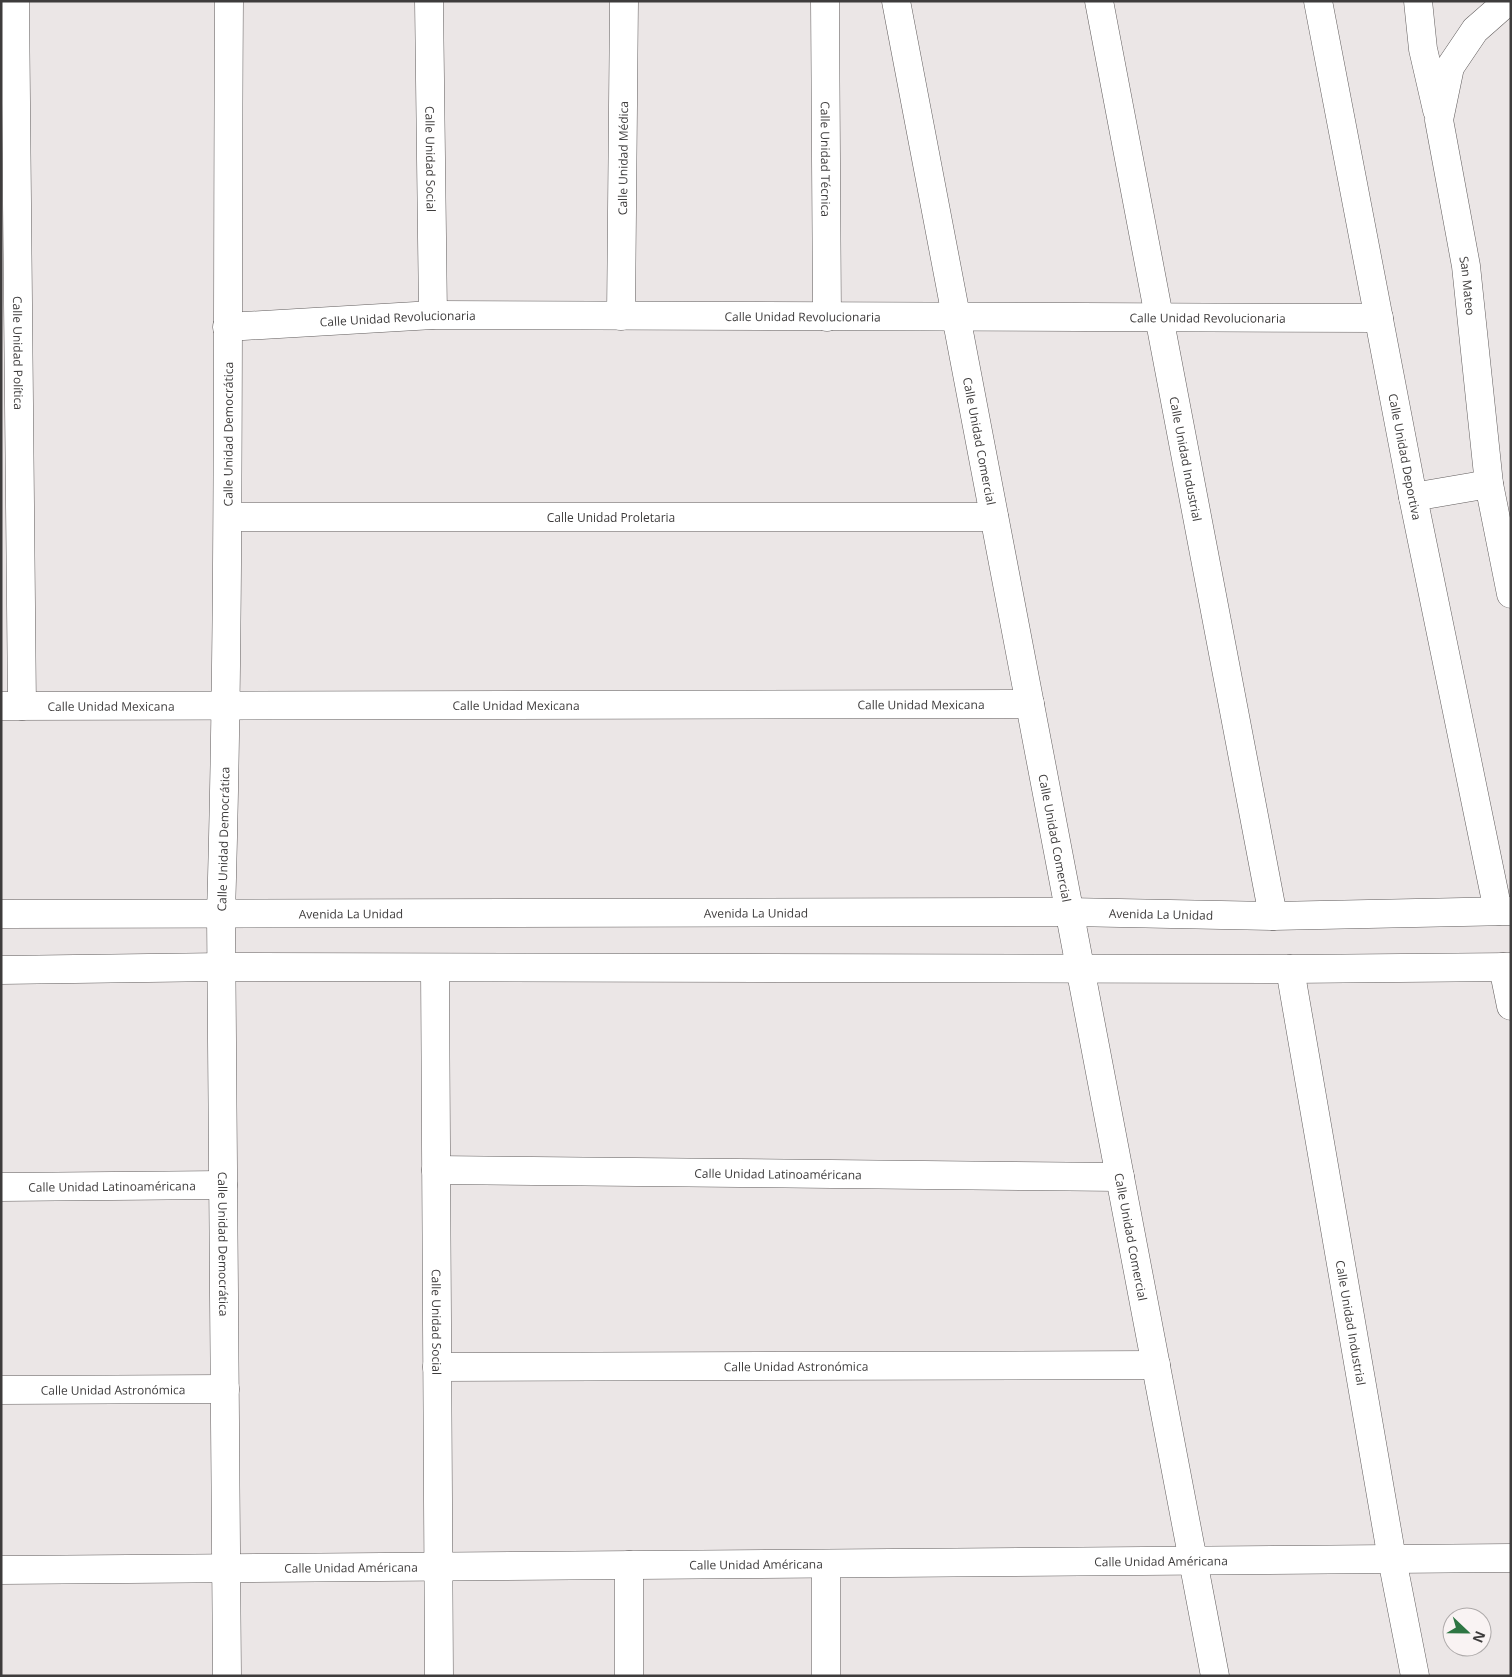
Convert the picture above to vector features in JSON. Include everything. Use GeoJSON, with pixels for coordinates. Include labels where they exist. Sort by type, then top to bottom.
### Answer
{"type":"FeatureCollection","features":[{"type":"Feature","properties":{"kind":"street","name":"Calle Unidad Política"},"geometry":{"type":"LineString","coordinates":[[12,706],[15,1]]}},
{"type":"Feature","properties":{"kind":"street","name":"Calle Unidad Democrática"},"geometry":{"type":"LineString","coordinates":[[227,1676],[221,914],[228,706],[227,327],[229,1]]}},
{"type":"Feature","properties":{"kind":"street","name":"Calle Unidad Social"},"geometry":{"type":"LineString","coordinates":[[429,1],[433,315]]}},
{"type":"Feature","properties":{"kind":"street","name":"Calle Unidad Médica"},"geometry":{"type":"LineString","coordinates":[[621,316],[624,1]]}},
{"type":"Feature","properties":{"kind":"street","name":"Calle Unidad Técnica"},"geometry":{"type":"LineString","coordinates":[[825,1],[827,317]]}},
{"type":"Feature","properties":{"kind":"street","name":"Calle Unidad Comercial"},"geometry":{"type":"LineString","coordinates":[[896,1],[1215,1676]]}},
{"type":"Feature","properties":{"kind":"street","name":"Calle Unidad Industrial"},"geometry":{"type":"LineString","coordinates":[[1099,1],[1273,916]]}},
{"type":"Feature","properties":{"kind":"street","name":"Calle Unidad Deportiva"},"geometry":{"type":"LineString","coordinates":[[1318,1],[1413,497],[1504,911]]}},
{"type":"Feature","properties":{"kind":"street"},"geometry":{"type":"LineString","coordinates":[[1418,1],[1424,49],[1440,120]]}},
{"type":"Feature","properties":{"kind":"street","name":"San Mateo"},"geometry":{"type":"LineString","coordinates":[[1508,1],[1475,30],[1450,67],[1440,120],[1466,266],[1489,484],[1511,594]]}},
{"type":"Feature","properties":{"kind":"street","name":"Calle Unidad Revolucionaria"},"geometry":{"type":"LineString","coordinates":[[227,327],[433,315],[1379,318]]}},
{"type":"Feature","properties":{"kind":"street"},"geometry":{"type":"LineString","coordinates":[[1413,497],[1489,484]]}},
{"type":"Feature","properties":{"kind":"street","name":"Calle Unidad Proletaria"},"geometry":{"type":"LineString","coordinates":[[229,517],[994,517]]}},
{"type":"Feature","properties":{"kind":"street","name":"Calle Unidad Mexicana"},"geometry":{"type":"LineString","coordinates":[[12,706],[1030,704]]}},
{"type":"Feature","properties":{"kind":"street","name":"Avenida La Unidad"},"geometry":{"type":"LineString","coordinates":[[1,914],[1069,912],[1273,916],[1504,911]]}},
{"type":"Feature","properties":{"kind":"street"},"geometry":{"type":"LineString","coordinates":[[1,970],[222,968],[1290,969],[1507,967],[1511,1006]]}},
{"type":"Feature","properties":{"kind":"street","name":"Calle Unidad Social"},"geometry":{"type":"LineString","coordinates":[[436,968],[438,1676]]}},
{"type":"Feature","properties":{"kind":"street","name":"Calle Unidad Industrial"},"geometry":{"type":"LineString","coordinates":[[1290,969],[1392,1559],[1415,1676]]}},
{"type":"Feature","properties":{"kind":"street","name":"Calle Unidad Latinoaméricana"},"geometry":{"type":"LineString","coordinates":[[436,1170],[1120,1177]]}},
{"type":"Feature","properties":{"kind":"street","name":"Calle Unidad Latinoaméricana"},"geometry":{"type":"LineString","coordinates":[[1,1187],[223,1185]]}},
{"type":"Feature","properties":{"kind":"street","name":"Calle Unidad Astronómica"},"geometry":{"type":"LineString","coordinates":[[437,1367],[1156,1365]]}},
{"type":"Feature","properties":{"kind":"street","name":"Calle Unidad Astronómica"},"geometry":{"type":"LineString","coordinates":[[1,1390],[224,1389]]}},
{"type":"Feature","properties":{"kind":"street","name":"Calle Unidad Américana"},"geometry":{"type":"LineString","coordinates":[[1,1570],[1511,1558]]}},
{"type":"Feature","properties":{"kind":"street"},"geometry":{"type":"LineString","coordinates":[[826,1564],[826,1676]]}},
{"type":"Feature","properties":{"kind":"street"},"geometry":{"type":"LineString","coordinates":[[628,1565],[629,1676]]}}]}
